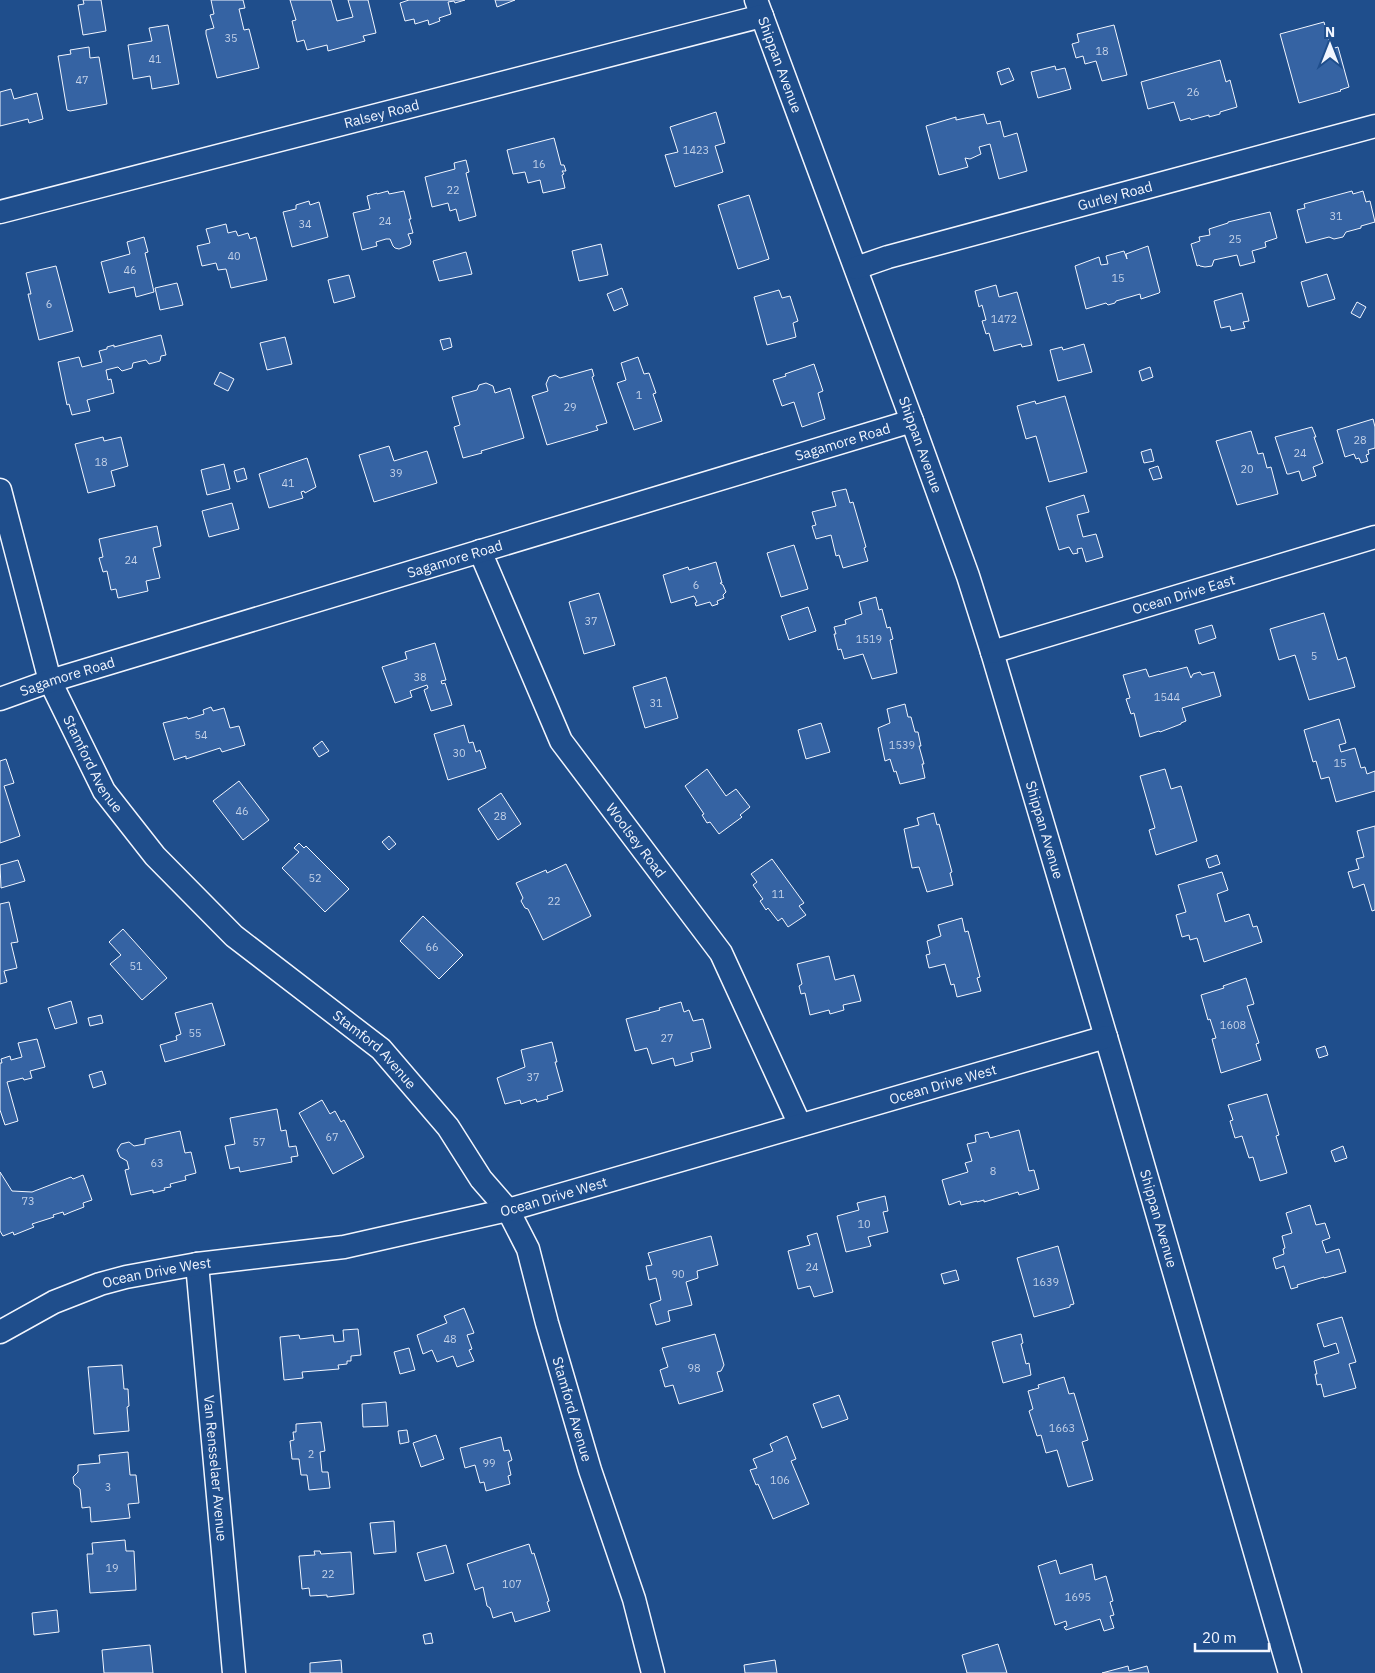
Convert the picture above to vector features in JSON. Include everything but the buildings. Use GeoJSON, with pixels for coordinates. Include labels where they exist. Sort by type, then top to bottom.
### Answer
{"type":"FeatureCollection","features":[{"type":"Feature","properties":{"kind":"street","name":"Ralsey Road"},"geometry":{"type":"LineString","coordinates":[[0,212],[759,8]]}},
{"type":"Feature","properties":{"kind":"street","name":"Shippan Avenue"},"geometry":{"type":"LineString","coordinates":[[759,8],[968,576],[1106,1037],[1290,1673]]}},
{"type":"Feature","properties":{"kind":"street","name":"Gurley Road"},"geometry":{"type":"LineString","coordinates":[[856,268],[897,254],[1375,126]]}},
{"type":"Feature","properties":{"kind":"street","name":"Sagamore Road"},"geometry":{"type":"LineString","coordinates":[[0,699],[50,681],[912,422]]}},
{"type":"Feature","properties":{"kind":"street","name":"Stamford Avenue"},"geometry":{"type":"LineString","coordinates":[[0,490],[50,681],[104,792],[155,856],[234,936],[381,1049],[448,1127],[481,1179],[508,1210],[528,1249],[547,1323],[587,1461],[634,1599],[653,1673]]}},
{"type":"Feature","properties":{"kind":"street","name":"Ocean Drive East"},"geometry":{"type":"LineString","coordinates":[[992,652],[1375,537]]}},
{"type":"Feature","properties":{"kind":"street","name":"Woolsey Road"},"geometry":{"type":"LineString","coordinates":[[480,551],[561,741],[721,953],[800,1125]]}},
{"type":"Feature","properties":{"kind":"street","name":"Ocean Drive West"},"geometry":{"type":"LineString","coordinates":[[0,1332],[38,1310],[76,1292],[126,1277],[197,1264],[344,1247],[508,1210],[1106,1037]]}},
{"type":"Feature","properties":{"kind":"street","name":"Van Rensselaer Avenue"},"geometry":{"type":"LineString","coordinates":[[197,1264],[234,1673]]}}]}
